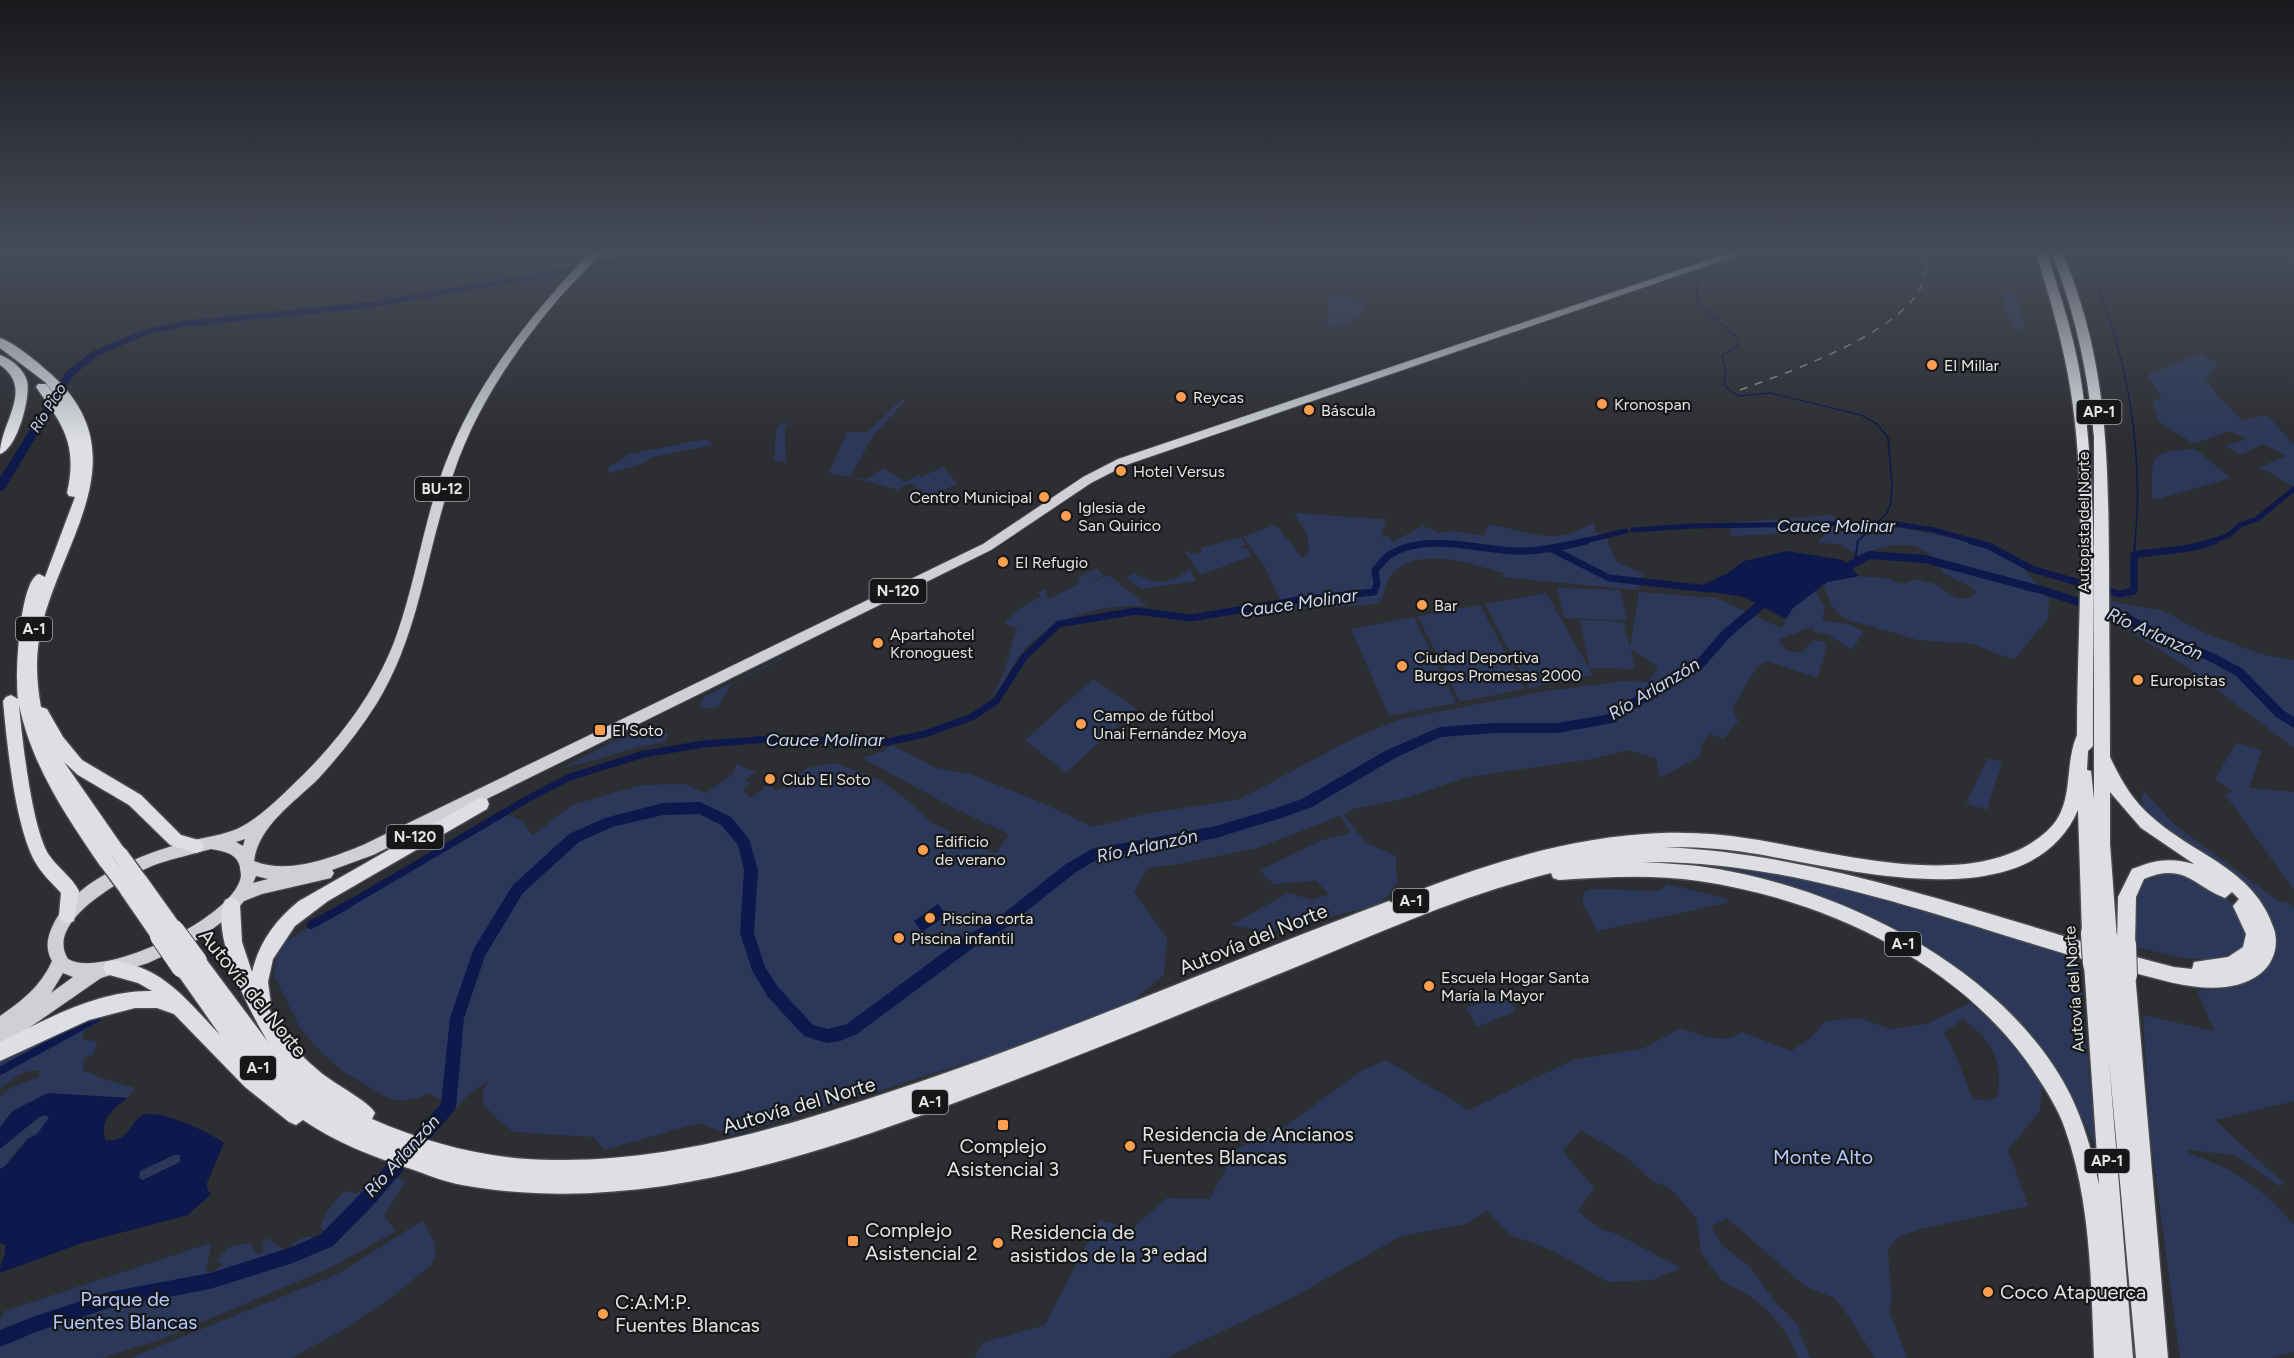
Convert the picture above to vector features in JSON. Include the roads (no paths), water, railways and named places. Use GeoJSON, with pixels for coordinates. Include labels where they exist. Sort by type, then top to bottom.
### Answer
{"type":"FeatureCollection","features":[{"type":"Feature","properties":{"kind":"highway","name":"BU-12"},"geometry":{"type":"LineString","coordinates":[[203,845],[242,833],[271,814],[322,766],[373,698],[403,635],[437,503],[455,452],[498,371],[540,314]]}},
{"type":"Feature","properties":{"kind":"highway","name":"N-120"},"geometry":{"type":"LineString","coordinates":[[203,845],[231,846],[256,871],[292,871],[342,861],[987,547],[1102,471],[1144,453],[1556,314]]}},
{"type":"Feature","properties":{"kind":"highway","name":"Autopista del Norte"},"geometry":{"type":"LineString","coordinates":[[2062,314],[2076,377],[2086,482],[2085,616]]}},
{"type":"Feature","properties":{"kind":"highway","name":"Autopista del Norte"},"geometry":{"type":"LineString","coordinates":[[2079,314],[2094,372],[2102,465],[2102,620]]}},
{"type":"Feature","properties":{"kind":"highway","name":"A-1"},"geometry":{"type":"LineString","coordinates":[[0,342],[56,395],[75,446],[77,480],[73,498],[28,608],[19,703],[34,752],[66,804],[114,858],[189,964],[241,1049],[272,1082],[310,1114],[365,1134]]}},
{"type":"Feature","properties":{"kind":"highway","name":"A-1"},"geometry":{"type":"LineString","coordinates":[[0,353],[56,395]]}},
{"type":"Feature","properties":{"kind":"highway"},"geometry":{"type":"LineString","coordinates":[[0,358],[17,372],[22,384],[10,435],[0,450]]}},
{"type":"Feature","properties":{"kind":"highway","name":"Autovía del Norte"},"geometry":{"type":"LineString","coordinates":[[2085,616],[2085,738],[2100,936],[2110,969],[2147,1358]]}},
{"type":"Feature","properties":{"kind":"highway","name":"Autovía del Norte"},"geometry":{"type":"LineString","coordinates":[[2100,936],[2102,620]]}},
{"type":"Feature","properties":{"kind":"highway","name":"N-120"},"geometry":{"type":"LineString","coordinates":[[0,1040],[75,984],[104,970],[175,943],[212,922],[235,901],[261,887],[310,878],[352,866],[481,804],[607,738],[749,668],[809,635]]}},
{"type":"Feature","properties":{"kind":"highway"},"geometry":{"type":"LineString","coordinates":[[68,915],[70,891],[43,860],[34,842],[27,818],[11,715],[12,678],[23,667],[42,714],[68,757],[90,774],[139,803],[173,841],[203,845]]}},
{"type":"Feature","properties":{"kind":"highway"},"geometry":{"type":"LineString","coordinates":[[1578,849],[1611,843],[1662,840],[1699,841],[1750,845],[1892,870],[1953,871],[2004,864],[2043,846],[2060,830],[2073,803],[2077,786],[2080,746],[2085,738]]}},
{"type":"Feature","properties":{"kind":"highway"},"geometry":{"type":"LineString","coordinates":[[1314,952],[1420,908],[1535,868],[1584,859],[1676,854],[1729,858],[1797,869],[2174,975],[2212,979],[2227,977],[2259,964],[2267,951],[2266,932],[2250,900],[2226,877],[2147,823],[2118,789],[2101,756]]}},
{"type":"Feature","properties":{"kind":"highway"},"geometry":{"type":"LineString","coordinates":[[265,1018],[259,980],[262,966],[270,946],[288,922],[325,894],[481,804]]}},
{"type":"Feature","properties":{"kind":"highway","name":"BU-12"},"geometry":{"type":"LineString","coordinates":[[247,863],[252,840],[271,814]]}},
{"type":"Feature","properties":{"kind":"highway"},"geometry":{"type":"LineString","coordinates":[[0,1025],[44,992],[60,961],[55,950],[56,935],[68,915],[86,898],[124,872],[203,845]]}},
{"type":"Feature","properties":{"kind":"highway","name":"A-1"},"geometry":{"type":"LineString","coordinates":[[1578,849],[1690,846],[1789,860],[2179,967],[2217,968],[2240,962],[2254,947],[2255,939],[2251,920],[2229,892],[2194,871],[2165,865],[2148,868],[2138,874],[2133,880],[2127,897],[2126,944],[2110,969],[2132,1062],[2151,1245],[2157,1358]]}},
{"type":"Feature","properties":{"kind":"highway","name":"Autovía del Norte"},"geometry":{"type":"LineString","coordinates":[[465,1167],[528,1161],[553,1169],[625,1167],[741,1147],[839,1118],[1011,1059],[1458,883],[1518,862],[1578,849]]}},
{"type":"Feature","properties":{"kind":"highway"},"geometry":{"type":"LineString","coordinates":[[247,863],[247,877],[235,901],[230,929],[248,984],[265,1018],[289,1055],[316,1080],[350,1105],[365,1134],[392,1162],[465,1167]]}},
{"type":"Feature","properties":{"kind":"highway","name":"A-1"},"geometry":{"type":"LineString","coordinates":[[1314,952],[1483,891],[1551,875],[1622,867],[1696,872],[1770,888],[1820,905],[1890,937],[1935,963],[1983,998],[2033,1052],[2063,1099],[2077,1134],[2090,1186],[2105,1358]]}},
{"type":"Feature","properties":{"kind":"highway","name":"Autovía del Norte"},"geometry":{"type":"LineString","coordinates":[[465,1167],[509,1189],[529,1184],[587,1185],[643,1180],[754,1158],[822,1139],[1003,1075],[1314,952]]}},
{"type":"Feature","properties":{"kind":"highway","name":"N-120"},"geometry":{"type":"LineString","coordinates":[[60,961],[68,969],[104,970]]}},
{"type":"Feature","properties":{"kind":"highway","name":"Autovía del Norte"},"geometry":{"type":"LineString","coordinates":[[2110,969],[2122,1358]]}},
{"type":"Feature","properties":{"kind":"highway"},"geometry":{"type":"LineString","coordinates":[[104,970],[130,971],[149,978],[185,1010],[270,1097],[315,1128],[365,1134],[408,1134],[465,1167]]}},
{"type":"Feature","properties":{"kind":"highway"},"geometry":{"type":"LineString","coordinates":[[0,1052],[109,1004],[139,999],[157,1000],[174,1004],[185,1010]]}},
{"type":"Feature","properties":{"kind":"waterway","name":"Río Pico"},"geometry":{"type":"LineString","coordinates":[[0,487],[69,374],[94,354],[146,332],[182,324],[277,314]]}},
{"type":"Feature","properties":{"kind":"waterway"},"geometry":{"type":"LineString","coordinates":[[1711,314],[1738,339]]}},
{"type":"Feature","properties":{"kind":"waterway"},"geometry":{"type":"LineString","coordinates":[[2108,314],[2120,357],[2134,430],[2137,468],[2135,542]]}},
{"type":"Feature","properties":{"kind":"waterway"},"geometry":{"type":"LineString","coordinates":[[1739,345],[1722,356],[1726,369],[1724,384],[1730,391],[1740,396],[1770,393],[1861,415],[1877,424],[1888,438],[1892,484],[1891,502],[1887,513],[1858,541]]}},
{"type":"Feature","properties":{"kind":"waterway","name":"Cauce Molinar"},"geometry":{"type":"LineString","coordinates":[[2212,542],[2229,535],[2240,525],[2257,519],[2294,489]]}},
{"type":"Feature","properties":{"kind":"waterway","name":"Cauce Molinar"},"geometry":{"type":"LineString","coordinates":[[1633,530],[1692,526],[1890,523],[1934,530],[1976,542]]}},
{"type":"Feature","properties":{"kind":"waterway","name":"Cauce Molinar"},"geometry":{"type":"LineString","coordinates":[[1580,542],[1626,531]]}},
{"type":"Feature","properties":{"kind":"waterway","name":"Cauce Molinar"},"geometry":{"type":"LineString","coordinates":[[347,905],[531,797],[570,777],[644,754],[704,744],[771,739],[887,742],[925,734],[972,717],[996,701],[1024,657],[1059,624],[1136,611],[1191,618],[1298,600],[1374,592],[1377,584],[1375,570],[1385,559],[1391,554],[1420,544],[1451,544],[1522,551],[1550,549],[1586,541]]}},
{"type":"Feature","properties":{"kind":"waterway"},"geometry":{"type":"LineString","coordinates":[[1855,562],[1858,541]]}},
{"type":"Feature","properties":{"kind":"waterway","name":"Cauce Molinar"},"geometry":{"type":"LineString","coordinates":[[1971,541],[1989,546],[2030,568]]}},
{"type":"Feature","properties":{"kind":"waterway"},"geometry":{"type":"LineString","coordinates":[[2134,555],[2135,541]]}},
{"type":"Feature","properties":{"kind":"waterway","name":"Cauce Molinar"},"geometry":{"type":"LineString","coordinates":[[2101,589],[2119,594],[2134,591],[2134,555],[2185,549],[2212,542]]}},
{"type":"Feature","properties":{"kind":"waterway"},"geometry":{"type":"LineString","coordinates":[[1552,549],[1609,578],[1708,589]]}},
{"type":"Feature","properties":{"kind":"waterway","name":"Río Arlanzón"},"geometry":{"type":"LineString","coordinates":[[1833,571],[1845,568],[1868,555],[1925,559],[2042,590],[2123,616],[2239,672],[2280,714],[2294,723]]}},
{"type":"Feature","properties":{"kind":"waterway","name":"Cauce Molinar"},"geometry":{"type":"LineString","coordinates":[[2035,570],[2087,585]]}},
{"type":"Feature","properties":{"kind":"waterway","name":"Río Arlanzón"},"geometry":{"type":"LineString","coordinates":[[0,1339],[35,1324],[109,1300],[210,1281],[293,1255],[327,1240],[370,1196],[448,1107],[457,1018],[479,953],[518,889],[574,838],[610,822],[663,809],[700,808],[726,821],[744,843],[751,870],[747,933],[759,970],[773,992],[809,1031],[827,1036],[840,1034],[852,1029],[972,940],[999,925],[1071,868],[1097,853],[1216,832],[1276,814],[1307,803],[1391,754],[1440,732],[1494,728],[1557,728],[1609,719],[1662,685],[1699,665],[1726,634],[1771,596]]}},
{"type":"Feature","properties":{"kind":"waterway","name":"Cauce Molinar"},"geometry":{"type":"LineString","coordinates":[[311,925],[349,904]]}},
{"type":"Feature","properties":{"kind":"waterway","name":"Cauce Molinar"},"geometry":{"type":"LineString","coordinates":[[0,1071],[97,1018]]}},
{"type":"Feature","properties":{"kind":"railway"},"geometry":{"type":"LineString","coordinates":[[1740,390],[1838,351],[1887,323],[1897,314]]}},
{"type":"Feature","properties":{"kind":"place","name":"El Millar"},"geometry":{"type":"Point","coordinates":[1932,365]}},
{"type":"Feature","properties":{"kind":"place","name":"Reycas"},"geometry":{"type":"Point","coordinates":[1181,397]}},
{"type":"Feature","properties":{"kind":"place","name":"Kronospan"},"geometry":{"type":"Point","coordinates":[1602,404]}},
{"type":"Feature","properties":{"kind":"place","name":"Báscula"},"geometry":{"type":"Point","coordinates":[1309,410]}},
{"type":"Feature","properties":{"kind":"place","name":"Hotel Versus"},"geometry":{"type":"Point","coordinates":[1121,471]}},
{"type":"Feature","properties":{"kind":"place","name":"Centro Municipal"},"geometry":{"type":"Point","coordinates":[1044,497]}},
{"type":"Feature","properties":{"kind":"place","name":"Iglesia de San Quirico"},"geometry":{"type":"Point","coordinates":[1066,516]}},
{"type":"Feature","properties":{"kind":"place","name":"El Refugio"},"geometry":{"type":"Point","coordinates":[1003,562]}},
{"type":"Feature","properties":{"kind":"place","name":"Bar"},"geometry":{"type":"Point","coordinates":[1422,605]}},
{"type":"Feature","properties":{"kind":"place","name":"Apartahotel Kronoguest"},"geometry":{"type":"Point","coordinates":[878,643]}},
{"type":"Feature","properties":{"kind":"place","name":"Ciudad Deportiva Burgos Promesas 2000"},"geometry":{"type":"Point","coordinates":[1402,666]}},
{"type":"Feature","properties":{"kind":"place","name":"Europistas"},"geometry":{"type":"Point","coordinates":[2138,680]}},
{"type":"Feature","properties":{"kind":"place","name":"Campo de fútbol Unai Fernández Moya"},"geometry":{"type":"Point","coordinates":[1081,724]}},
{"type":"Feature","properties":{"kind":"place","name":"El Soto"},"geometry":{"type":"Point","coordinates":[600,730]}},
{"type":"Feature","properties":{"kind":"place","name":"Club El Soto"},"geometry":{"type":"Point","coordinates":[770,779]}},
{"type":"Feature","properties":{"kind":"place","name":"Edificio de verano"},"geometry":{"type":"Point","coordinates":[923,850]}},
{"type":"Feature","properties":{"kind":"place","name":"Piscina corta"},"geometry":{"type":"Point","coordinates":[930,918]}},
{"type":"Feature","properties":{"kind":"place","name":"Piscina infantil"},"geometry":{"type":"Point","coordinates":[899,938]}},
{"type":"Feature","properties":{"kind":"place","name":"Escuela Hogar Santa María la Mayor"},"geometry":{"type":"Point","coordinates":[1429,986]}},
{"type":"Feature","properties":{"kind":"place","name":"Complejo Asistencial 3"},"geometry":{"type":"Point","coordinates":[1003,1125]}},
{"type":"Feature","properties":{"kind":"place","name":"Residencia de Ancianos Fuentes Blancas"},"geometry":{"type":"Point","coordinates":[1130,1146]}},
{"type":"Feature","properties":{"kind":"place","name":"Complejo Asistencial 2"},"geometry":{"type":"Point","coordinates":[853,1241]}},
{"type":"Feature","properties":{"kind":"place","name":"Residencia de asistidos de la 3ª edad"},"geometry":{"type":"Point","coordinates":[998,1243]}},
{"type":"Feature","properties":{"kind":"place","name":"Coco Atapuerca"},"geometry":{"type":"Point","coordinates":[1988,1292]}},
{"type":"Feature","properties":{"kind":"place","name":"C:A:M:P. Fuentes Blancas"},"geometry":{"type":"Point","coordinates":[603,1314]}},
{"type":"Feature","properties":{"kind":"park label","name":"Monte Alto"},"geometry":{"type":"Point","coordinates":[1823,1157]}},
{"type":"Feature","properties":{"kind":"park label","name":"Parque de Fuentes Blancas"},"geometry":{"type":"Point","coordinates":[125,1310]}}]}
